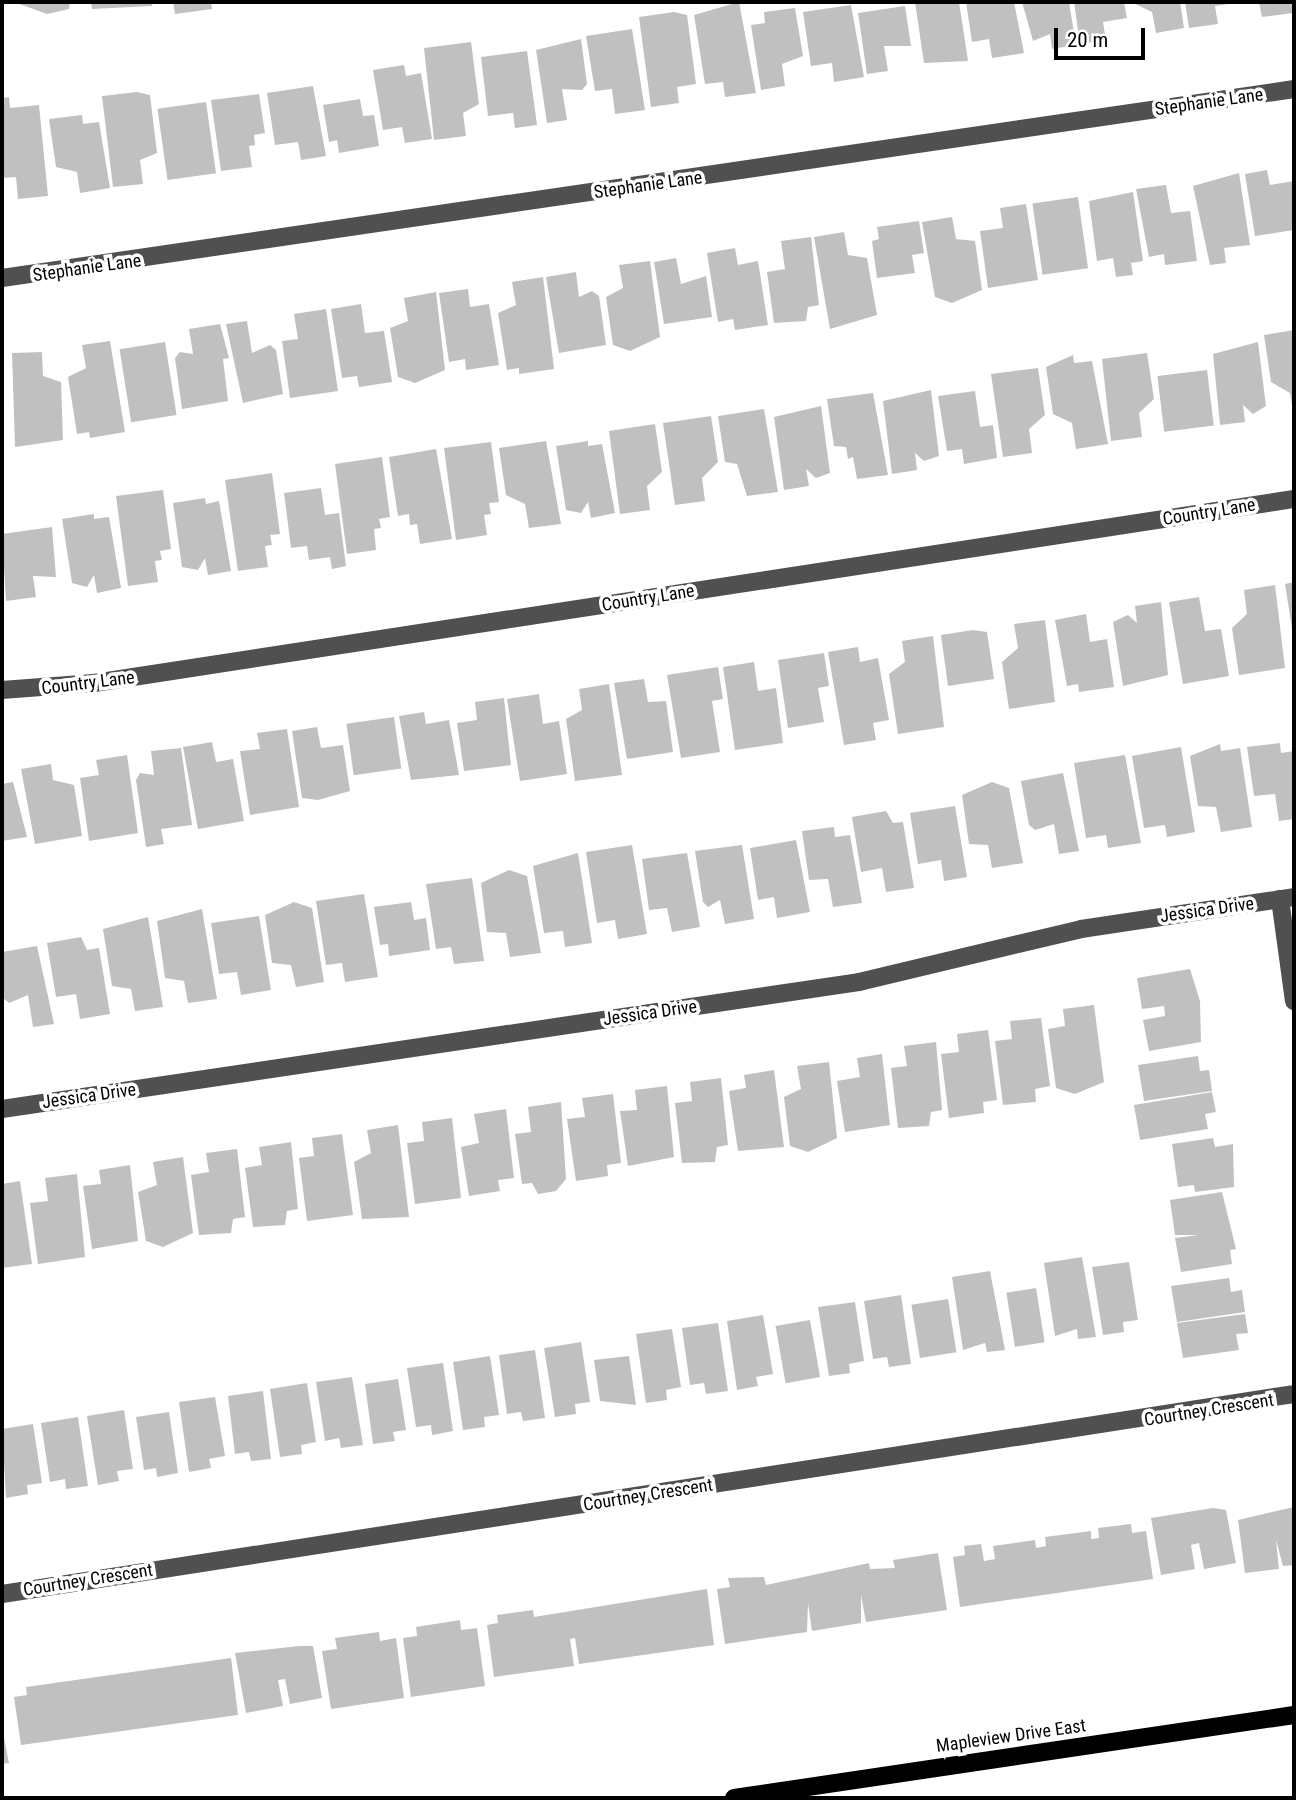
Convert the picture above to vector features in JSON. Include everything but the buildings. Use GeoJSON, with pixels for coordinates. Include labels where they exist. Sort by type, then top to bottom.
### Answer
{"type":"FeatureCollection","features":[{"type":"Feature","properties":{"kind":"main road","name":"Mapleview Drive East"},"geometry":{"type":"LineString","coordinates":[[734,1798],[1294,1715]]}},
{"type":"Feature","properties":{"kind":"street","name":"Stephanie Lane"},"geometry":{"type":"LineString","coordinates":[[2,278],[1294,89]]}},
{"type":"Feature","properties":{"kind":"street","name":"Country Lane"},"geometry":{"type":"LineString","coordinates":[[2,690],[76,686],[1294,499]]}},
{"type":"Feature","properties":{"kind":"street"},"geometry":{"type":"LineString","coordinates":[[1287,898],[1294,1001]]}},
{"type":"Feature","properties":{"kind":"street","name":"Jessica Drive"},"geometry":{"type":"LineString","coordinates":[[2,1109],[859,982],[1081,929],[1287,898]]}},
{"type":"Feature","properties":{"kind":"street","name":"Courtney Crescent"},"geometry":{"type":"LineString","coordinates":[[2,1594],[1294,1394]]}}]}
